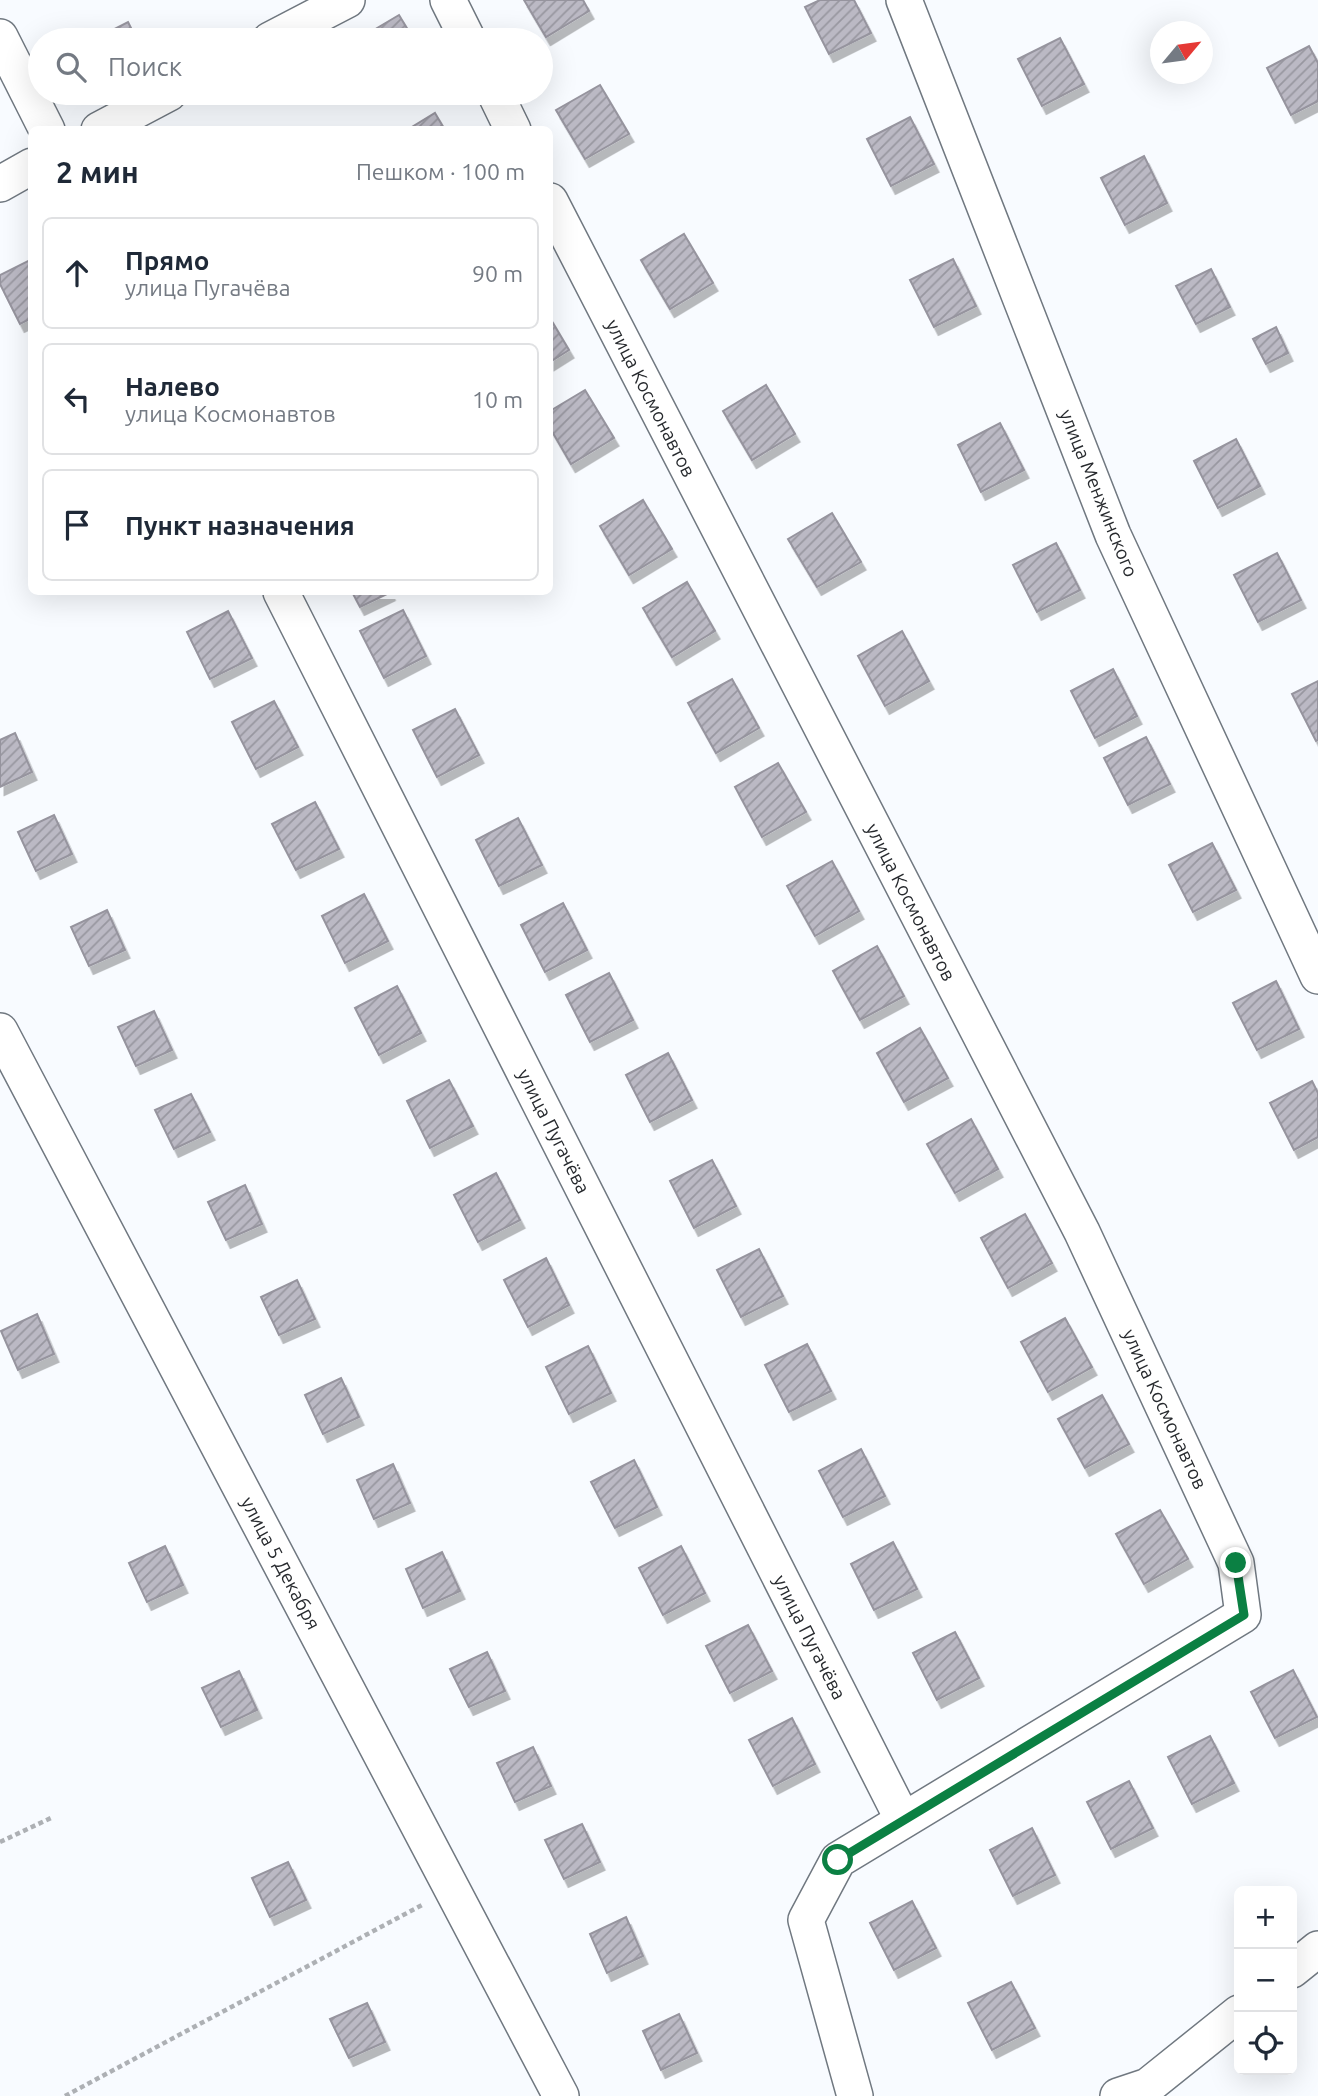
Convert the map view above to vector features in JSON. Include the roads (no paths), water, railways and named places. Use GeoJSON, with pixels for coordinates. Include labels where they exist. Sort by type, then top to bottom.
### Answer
{"type":"FeatureCollection","features":[{"type":"Feature","properties":{"kind":"street"},"geometry":{"type":"LineString","coordinates":[[293,28],[347,0]]}},
{"type":"Feature","properties":{"kind":"street"},"geometry":{"type":"LineString","coordinates":[[448,0],[462,28]]}},
{"type":"Feature","properties":{"kind":"street","name":"улица Менжинского"},"geometry":{"type":"LineString","coordinates":[[904,0],[1113,534],[1318,976]]}},
{"type":"Feature","properties":{"kind":"street"},"geometry":{"type":"LineString","coordinates":[[0,37],[28,92]]}},
{"type":"Feature","properties":{"kind":"street"},"geometry":{"type":"LineString","coordinates":[[34,105],[45,126]]}},
{"type":"Feature","properties":{"kind":"street"},"geometry":{"type":"LineString","coordinates":[[107,126],[146,105]]}},
{"type":"Feature","properties":{"kind":"street"},"geometry":{"type":"LineString","coordinates":[[501,105],[511,126]]}},
{"type":"Feature","properties":{"kind":"street"},"geometry":{"type":"LineString","coordinates":[[0,184],[28,168]]}},
{"type":"Feature","properties":{"kind":"street","name":"улица Космонавтов"},"geometry":{"type":"LineString","coordinates":[[553,207],[1082,1232],[1236,1563],[1244,1615],[903,1820]]}},
{"type":"Feature","properties":{"kind":"street","name":"улица Пугачёва"},"geometry":{"type":"LineString","coordinates":[[283,595],[903,1820]]}},
{"type":"Feature","properties":{"kind":"street","name":"улица 5 Декабря"},"geometry":{"type":"LineString","coordinates":[[0,1031],[561,2096]]}},
{"type":"Feature","properties":{"kind":"street"},"geometry":{"type":"LineString","coordinates":[[855,2096],[806,1920],[838,1860],[903,1820]]}},
{"type":"Feature","properties":{"kind":"street"},"geometry":{"type":"LineString","coordinates":[[1297,1966],[1318,1949]]}},
{"type":"Feature","properties":{"kind":"street"},"geometry":{"type":"LineString","coordinates":[[1118,2096],[1148,2087],[1234,2016]]}}]}
